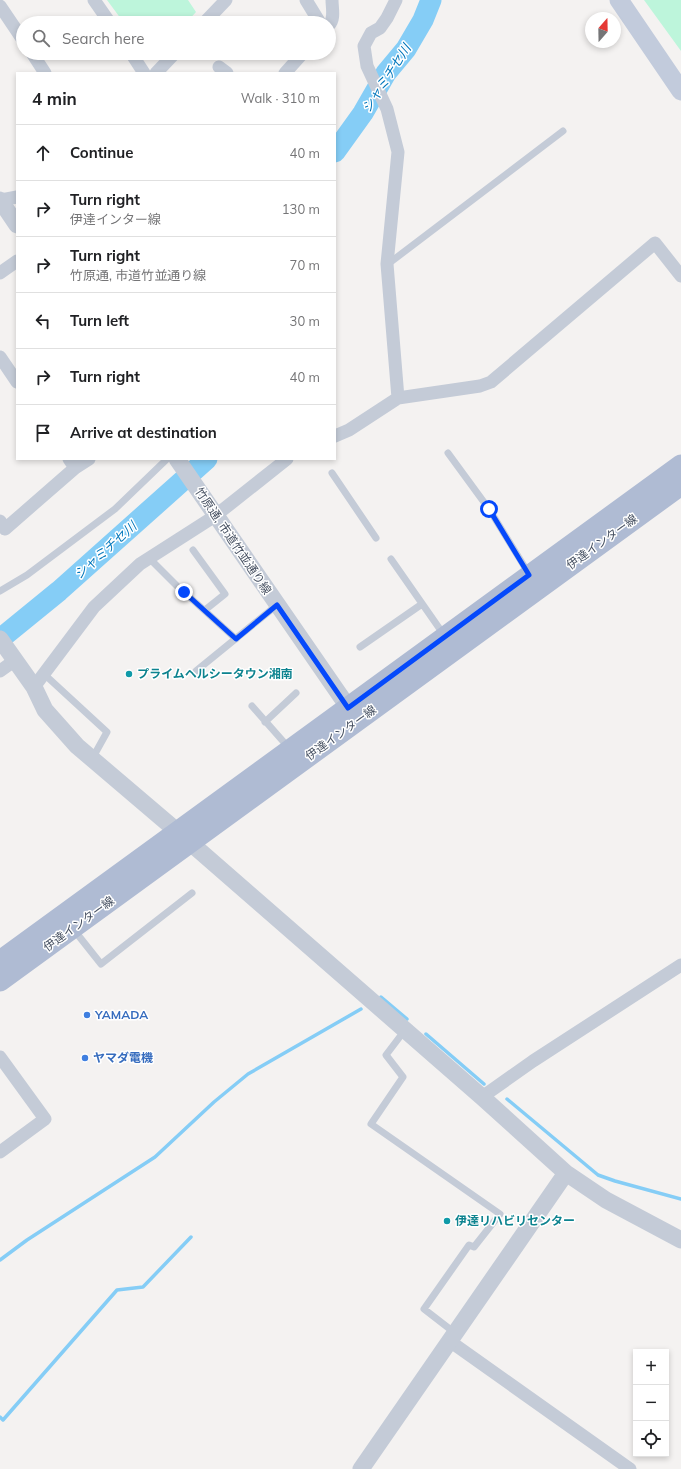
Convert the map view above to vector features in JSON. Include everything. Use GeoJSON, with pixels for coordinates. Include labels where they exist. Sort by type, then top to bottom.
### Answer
{"type":"FeatureCollection","features":[{"type":"Feature","properties":{"kind":"main road"},"geometry":{"type":"LineString","coordinates":[[619,0],[677,85]]}},
{"type":"Feature","properties":{"kind":"main road","name":"伊達インター線"},"geometry":{"type":"LineString","coordinates":[[184,837],[291,749],[353,714],[445,637],[498,608],[529,575],[681,465]]}},
{"type":"Feature","properties":{"kind":"main road","name":"伊達インター線"},"geometry":{"type":"LineString","coordinates":[[0,981],[68,922],[498,608],[681,485]]}},
{"type":"Feature","properties":{"kind":"main road","name":"伊達インター線"},"geometry":{"type":"LineString","coordinates":[[0,961],[68,922]]}},
{"type":"Feature","properties":{"kind":"street"},"geometry":{"type":"LineString","coordinates":[[94,0],[105,16]]}},
{"type":"Feature","properties":{"kind":"street"},"geometry":{"type":"LineString","coordinates":[[211,16],[226,0]]}},
{"type":"Feature","properties":{"kind":"street"},"geometry":{"type":"LineString","coordinates":[[306,0],[316,16]]}},
{"type":"Feature","properties":{"kind":"street"},"geometry":{"type":"LineString","coordinates":[[332,0],[333,16]]}},
{"type":"Feature","properties":{"kind":"street"},"geometry":{"type":"LineString","coordinates":[[396,0],[387,18],[380,28],[371,33],[364,46],[367,66],[387,109],[398,152],[388,264],[398,398]]}},
{"type":"Feature","properties":{"kind":"street"},"geometry":{"type":"LineString","coordinates":[[0,6],[16,30]]}},
{"type":"Feature","properties":{"kind":"street"},"geometry":{"type":"LineString","coordinates":[[37,60],[44,72]]}},
{"type":"Feature","properties":{"kind":"street"},"geometry":{"type":"LineString","coordinates":[[135,60],[143,72]]}},
{"type":"Feature","properties":{"kind":"street"},"geometry":{"type":"LineString","coordinates":[[157,72],[168,60]]}},
{"type":"Feature","properties":{"kind":"street"},"geometry":{"type":"LineString","coordinates":[[286,72],[297,60]]}},
{"type":"Feature","properties":{"kind":"street"},"geometry":{"type":"LineString","coordinates":[[16,197],[0,200],[16,224]]}},
{"type":"Feature","properties":{"kind":"street"},"geometry":{"type":"LineString","coordinates":[[336,436],[349,430],[398,398],[480,386],[491,382],[655,243],[681,276]]}},
{"type":"Feature","properties":{"kind":"street"},"geometry":{"type":"LineString","coordinates":[[0,273],[16,262]]}},
{"type":"Feature","properties":{"kind":"street"},"geometry":{"type":"LineString","coordinates":[[0,357],[16,381]]}},
{"type":"Feature","properties":{"kind":"street"},"geometry":{"type":"LineString","coordinates":[[2,528],[72,464],[86,460]]}},
{"type":"Feature","properties":{"kind":"street","name":"竹原通, 市道竹並通り線"},"geometry":{"type":"LineString","coordinates":[[174,460],[203,497],[353,714]]}},
{"type":"Feature","properties":{"kind":"street"},"geometry":{"type":"LineString","coordinates":[[39,681],[94,607],[140,564],[215,516],[286,460]]}},
{"type":"Feature","properties":{"kind":"street"},"geometry":{"type":"LineString","coordinates":[[0,639],[12,657],[39,681],[45,710],[77,746],[184,837],[482,1097],[566,1173],[606,1200],[681,1240]]}},
{"type":"Feature","properties":{"kind":"street"},"geometry":{"type":"LineString","coordinates":[[0,671],[12,657]]}},
{"type":"Feature","properties":{"kind":"street"},"geometry":{"type":"LineString","coordinates":[[482,1097],[533,1061],[681,965]]}},
{"type":"Feature","properties":{"kind":"street"},"geometry":{"type":"LineString","coordinates":[[0,1057],[45,1119],[0,1152]]}},
{"type":"Feature","properties":{"kind":"street"},"geometry":{"type":"LineString","coordinates":[[361,1469],[454,1338],[566,1173]]}},
{"type":"Feature","properties":{"kind":"street"},"geometry":{"type":"LineString","coordinates":[[454,1338],[630,1469]]}},
{"type":"Feature","properties":{"kind":"lane"},"geometry":{"type":"LineString","coordinates":[[388,264],[563,131]]}},
{"type":"Feature","properties":{"kind":"lane"},"geometry":{"type":"LineString","coordinates":[[448,453],[489,509],[529,575]]}},
{"type":"Feature","properties":{"kind":"lane"},"geometry":{"type":"LineString","coordinates":[[0,591],[27,575],[115,509],[174,460]]}},
{"type":"Feature","properties":{"kind":"lane"},"geometry":{"type":"LineString","coordinates":[[332,473],[376,538]]}},
{"type":"Feature","properties":{"kind":"lane"},"geometry":{"type":"LineString","coordinates":[[193,550],[225,594],[205,610]]}},
{"type":"Feature","properties":{"kind":"lane"},"geometry":{"type":"LineString","coordinates":[[149,558],[177,586]]}},
{"type":"Feature","properties":{"kind":"lane"},"geometry":{"type":"LineString","coordinates":[[391,558],[445,637]]}},
{"type":"Feature","properties":{"kind":"lane"},"geometry":{"type":"LineString","coordinates":[[184,592],[236,639]]}},
{"type":"Feature","properties":{"kind":"lane"},"geometry":{"type":"LineString","coordinates":[[360,647],[422,604]]}},
{"type":"Feature","properties":{"kind":"lane"},"geometry":{"type":"LineString","coordinates":[[196,670],[277,605]]}},
{"type":"Feature","properties":{"kind":"lane"},"geometry":{"type":"LineString","coordinates":[[39,681],[107,732],[92,759]]}},
{"type":"Feature","properties":{"kind":"lane"},"geometry":{"type":"LineString","coordinates":[[266,722],[296,693]]}},
{"type":"Feature","properties":{"kind":"lane"},"geometry":{"type":"LineString","coordinates":[[252,706],[291,749]]}},
{"type":"Feature","properties":{"kind":"lane"},"geometry":{"type":"LineString","coordinates":[[68,922],[101,964],[192,894]]}},
{"type":"Feature","properties":{"kind":"lane"},"geometry":{"type":"LineString","coordinates":[[405,1030],[386,1055],[403,1077],[371,1124],[500,1214],[474,1247],[469,1244],[424,1309],[454,1338]]}},
{"type":"Feature","properties":{"kind":"green space"},"geometry":{"type":"Polygon","coordinates":[[[107,0],[188,0],[196,12],[192,16],[119,16],[107,0]]]}},
{"type":"Feature","properties":{"kind":"green space"},"geometry":{"type":"Polygon","coordinates":[[[644,0],[681,0],[681,51],[644,0]]]}},
{"type":"Feature","properties":{"kind":"waterway","name":"シャミチセ川"},"geometry":{"type":"LineString","coordinates":[[336,151],[363,113],[386,73],[406,49],[423,20],[431,0]]}},
{"type":"Feature","properties":{"kind":"waterway","name":"シャミチセ川"},"geometry":{"type":"LineString","coordinates":[[0,639],[59,591],[206,460]]}},
{"type":"Feature","properties":{"kind":"waterway"},"geometry":{"type":"LineString","coordinates":[[381,997],[407,1019]]}},
{"type":"Feature","properties":{"kind":"waterway"},"geometry":{"type":"LineString","coordinates":[[0,1260],[27,1240],[155,1157],[214,1102],[248,1074],[361,1009]]}},
{"type":"Feature","properties":{"kind":"waterway"},"geometry":{"type":"LineString","coordinates":[[426,1034],[484,1084]]}},
{"type":"Feature","properties":{"kind":"waterway"},"geometry":{"type":"LineString","coordinates":[[507,1099],[598,1175],[681,1199]]}},
{"type":"Feature","properties":{"kind":"waterway"},"geometry":{"type":"LineString","coordinates":[[0,1417],[3,1420],[117,1290],[143,1287],[191,1237]]}},
{"type":"Feature","properties":{"kind":"place","name":"プライムヘルシータウン湘南"},"geometry":{"type":"Point","coordinates":[129,674]}},
{"type":"Feature","properties":{"kind":"place","name":"YAMADA"},"geometry":{"type":"Point","coordinates":[87,1015]}},
{"type":"Feature","properties":{"kind":"place","name":"ヤマダ電機"},"geometry":{"type":"Point","coordinates":[85,1058]}},
{"type":"Feature","properties":{"kind":"place","name":"伊達リハビリセンター"},"geometry":{"type":"Point","coordinates":[447,1221]}},
{"type":"Feature","properties":{"kind":"route"},"geometry":{"type":"LineString","coordinates":[[184,592],[236,639],[277,605],[348,708],[529,575],[489,509]]}}]}
